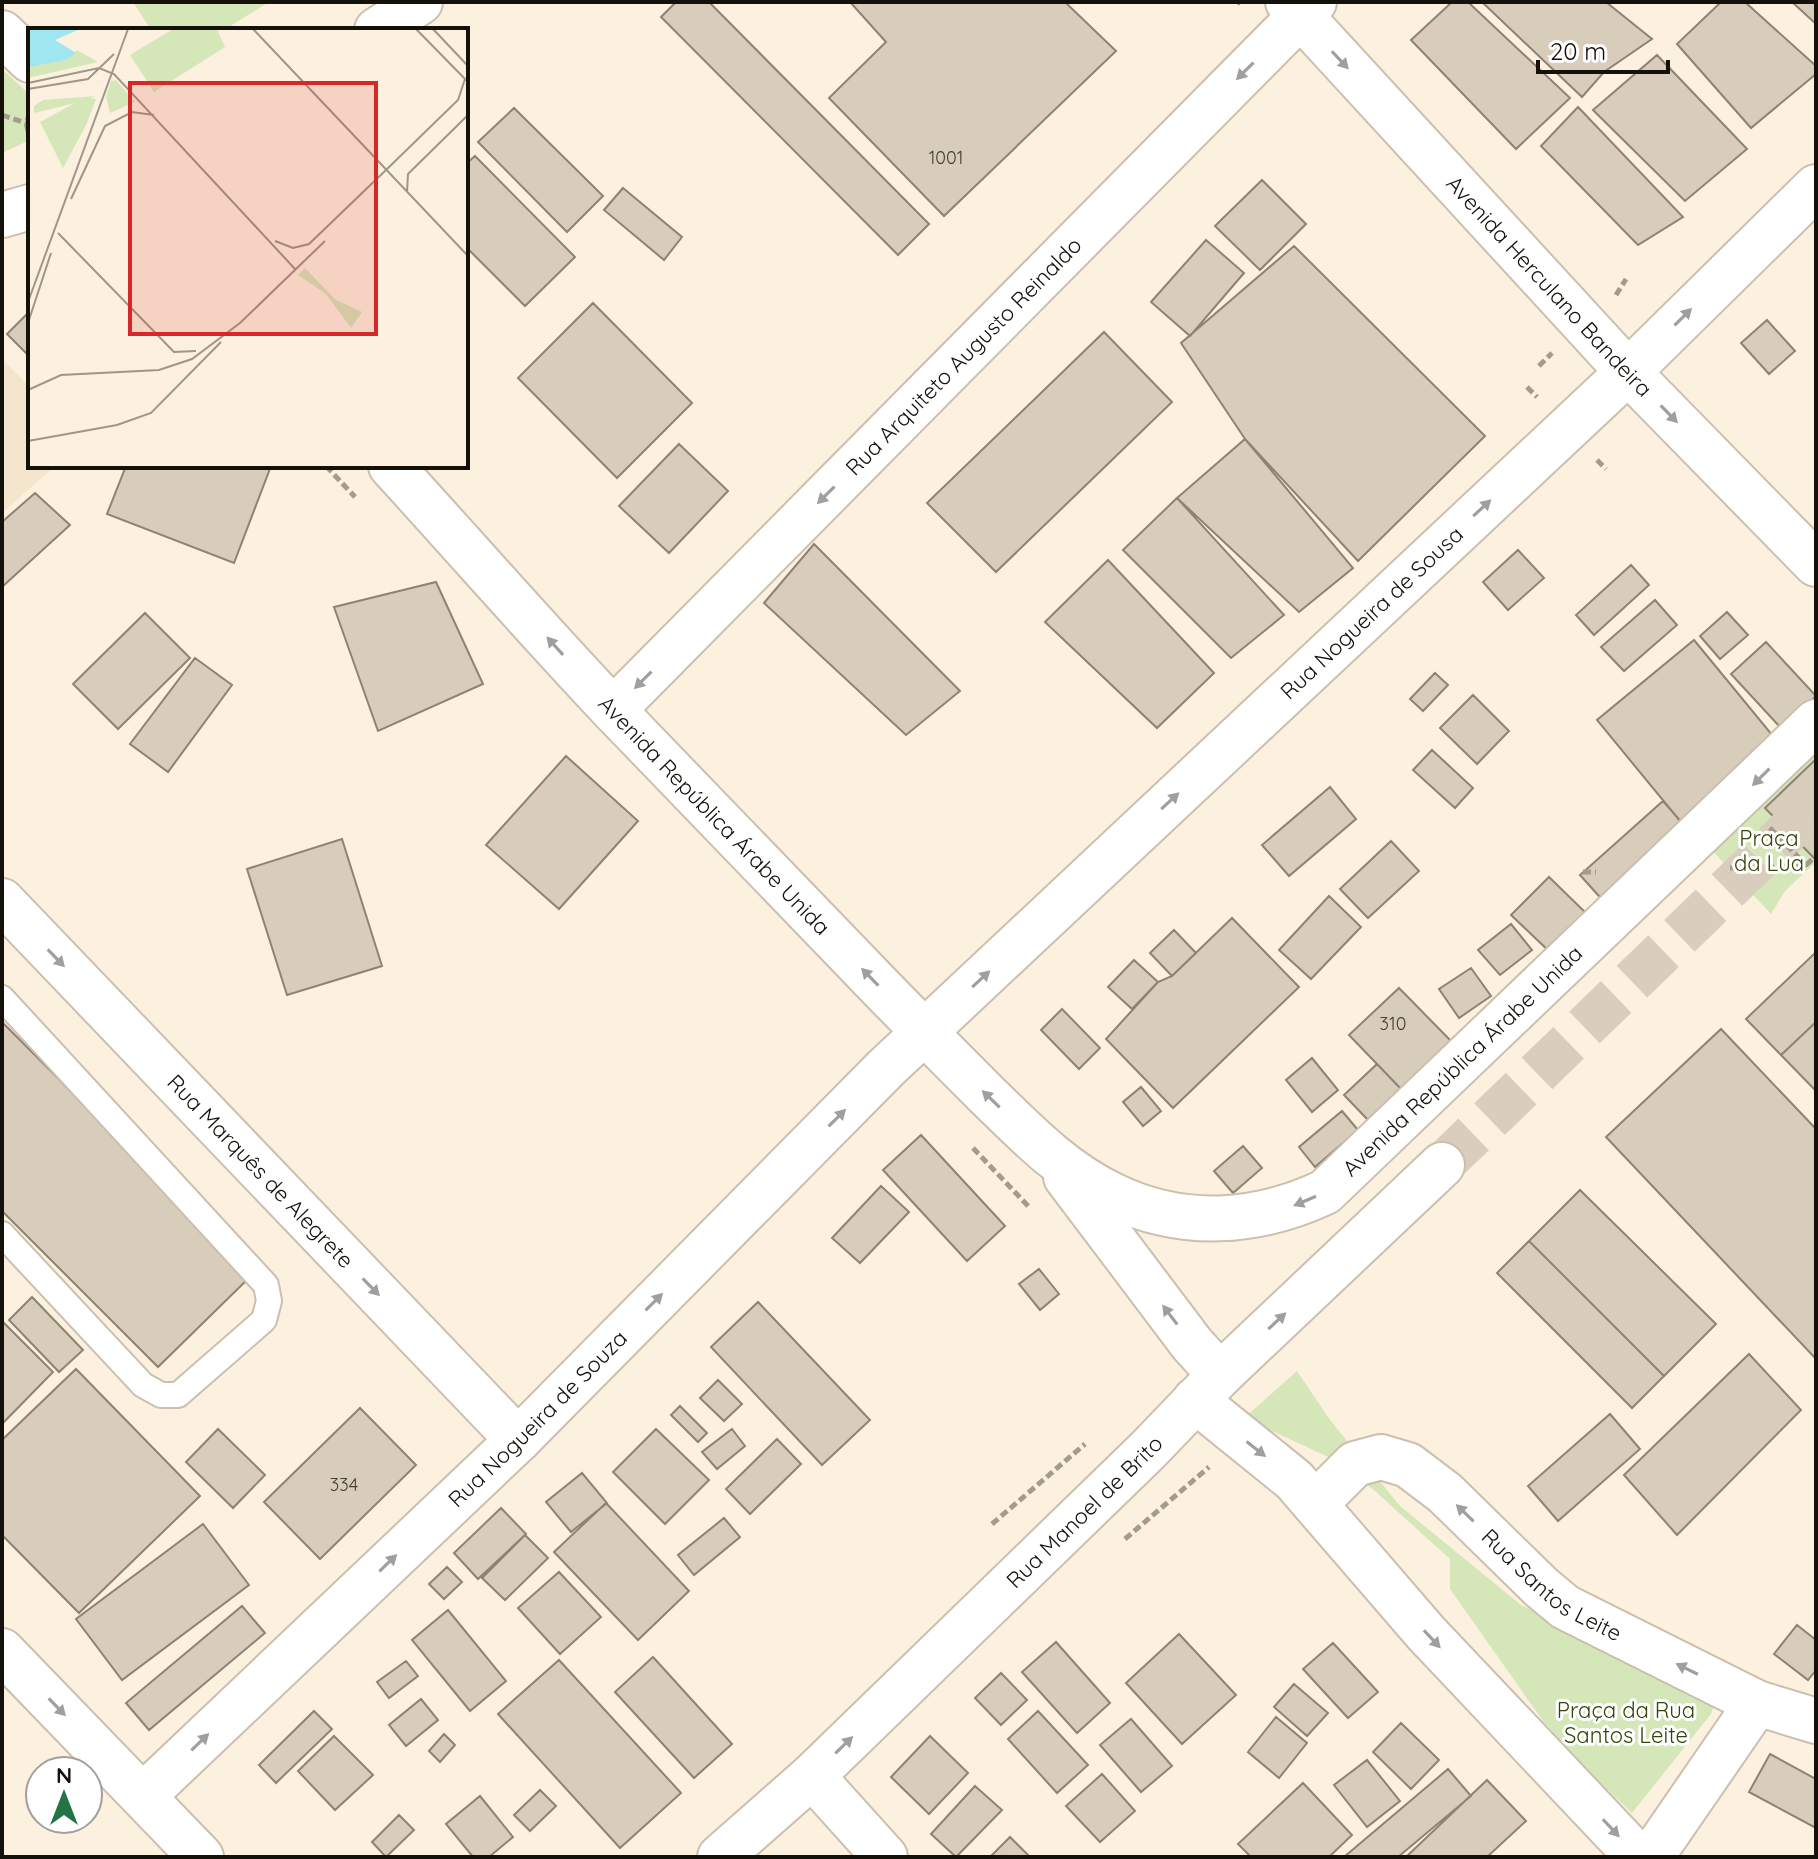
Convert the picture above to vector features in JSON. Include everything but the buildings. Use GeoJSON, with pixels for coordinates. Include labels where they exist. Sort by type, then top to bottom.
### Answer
{"type":"FeatureCollection","features":[{"type":"Feature","properties":{"kind":"street"},"geometry":{"type":"LineString","coordinates":[[380,28],[420,2]]}},
{"type":"Feature","properties":{"kind":"street","name":"Avenida Herculano Bandeira"},"geometry":{"type":"LineString","coordinates":[[1300,6],[1628,372],[1816,564]]}},
{"type":"Feature","properties":{"kind":"street","name":"Rua Arquiteto Augusto Reinaldo"},"geometry":{"type":"LineString","coordinates":[[613,710],[1300,6]]}},
{"type":"Feature","properties":{"kind":"street"},"geometry":{"type":"LineString","coordinates":[[2,33],[28,58]]}},
{"type":"Feature","properties":{"kind":"street","name":"Rua Nogueira de Sousa"},"geometry":{"type":"LineString","coordinates":[[924,1033],[1628,372],[1816,187]]}},
{"type":"Feature","properties":{"kind":"street"},"geometry":{"type":"LineString","coordinates":[[2,215],[28,208]]}},
{"type":"Feature","properties":{"kind":"street","name":"Avenida República Árabe Unida"},"geometry":{"type":"LineString","coordinates":[[393,468],[613,710],[924,1033],[1047,1153],[1080,1178],[1116,1197],[1179,1217],[1208,1220],[1255,1216],[1299,1204],[1325,1192],[1816,722]]}},
{"type":"Feature","properties":{"kind":"street","name":"Rua Marquês de Alegrete"},"geometry":{"type":"LineString","coordinates":[[2,901],[518,1440]]}},
{"type":"Feature","properties":{"kind":"street","name":"Rua Nogueira de Souza"},"geometry":{"type":"LineString","coordinates":[[143,1796],[518,1440],[924,1033]]}},
{"type":"Feature","properties":{"kind":"street","name":"Avenida República Árabe Unida"},"geometry":{"type":"LineString","coordinates":[[1047,1153],[1192,1344],[1207,1388],[1294,1480],[1426,1633],[1638,1857]]}},
{"type":"Feature","properties":{"kind":"street","name":"Rua Manoel de Brito"},"geometry":{"type":"LineString","coordinates":[[722,1856],[812,1776],[1154,1444],[1207,1388],[1442,1165]]}},
{"type":"Feature","properties":{"kind":"street","name":"Rua Santos Leite"},"geometry":{"type":"LineString","coordinates":[[1315,1504],[1355,1464],[1381,1457],[1408,1465],[1445,1493],[1565,1607],[1757,1703],[1816,1721]]}},
{"type":"Feature","properties":{"kind":"street"},"geometry":{"type":"LineString","coordinates":[[2,1651],[201,1857]]}},
{"type":"Feature","properties":{"kind":"street"},"geometry":{"type":"LineString","coordinates":[[1651,1857],[1757,1703]]}},
{"type":"Feature","properties":{"kind":"street"},"geometry":{"type":"LineString","coordinates":[[812,1776],[885,1857]]}},
{"type":"Feature","properties":{"kind":"lane"},"geometry":{"type":"LineString","coordinates":[[2,998],[266,1285],[269,1301],[264,1320],[178,1395],[161,1395],[143,1385],[2,1234]]}},
{"type":"Feature","properties":{"kind":"path"},"geometry":{"type":"LineString","coordinates":[[2,115],[26,123]]}},
{"type":"Feature","properties":{"kind":"path"},"geometry":{"type":"LineString","coordinates":[[28,118],[28,131]]}},
{"type":"Feature","properties":{"kind":"path"},"geometry":{"type":"LineString","coordinates":[[1616,296],[1626,279]]}},
{"type":"Feature","properties":{"kind":"path"},"geometry":{"type":"LineString","coordinates":[[1539,366],[1553,352]]}},
{"type":"Feature","properties":{"kind":"path"},"geometry":{"type":"LineString","coordinates":[[328,468],[359,501]]}},
{"type":"Feature","properties":{"kind":"path"},"geometry":{"type":"LineString","coordinates":[[1806,865],[1816,856]]}},
{"type":"Feature","properties":{"kind":"path"},"geometry":{"type":"LineString","coordinates":[[971,1146],[1036,1215]]}},
{"type":"Feature","properties":{"kind":"path"},"geometry":{"type":"LineString","coordinates":[[992,1524],[1092,1438]]}},
{"type":"Feature","properties":{"kind":"path"},"geometry":{"type":"LineString","coordinates":[[1122,1542],[1214,1463]]}},
{"type":"Feature","properties":{"kind":"shaded area"},"geometry":{"type":"Polygon","coordinates":[[[2,359],[28,385],[28,468],[53,468],[2,513],[2,359]]]}},
{"type":"Feature","properties":{"kind":"green space"},"geometry":{"type":"Polygon","coordinates":[[[133,2],[269,2],[227,28],[150,28],[133,2]]]}},
{"type":"Feature","properties":{"kind":"green space"},"geometry":{"type":"Polygon","coordinates":[[[2,69],[28,93],[28,141],[2,153],[2,69]]]}},
{"type":"Feature","properties":{"kind":"green space","name":"Praça da Lua"},"geometry":{"type":"Polygon","coordinates":[[[1816,749],[1816,862],[1785,891],[1771,914],[1709,847],[1816,749]]]}},
{"type":"Feature","properties":{"kind":"green space","name":"Praça da Rua Santos Leite"},"geometry":{"type":"Polygon","coordinates":[[[1297,1371],[1330,1420],[1400,1506],[1521,1605],[1717,1695],[1711,1714],[1632,1813],[1586,1769],[1543,1721],[1450,1589],[1450,1559],[1375,1491],[1335,1460],[1244,1418],[1297,1371]]]}},
{"type":"Feature","properties":{"kind":"tunnel"},"geometry":{"type":"LineString","coordinates":[[1442,1165],[1816,804]]}}]}
